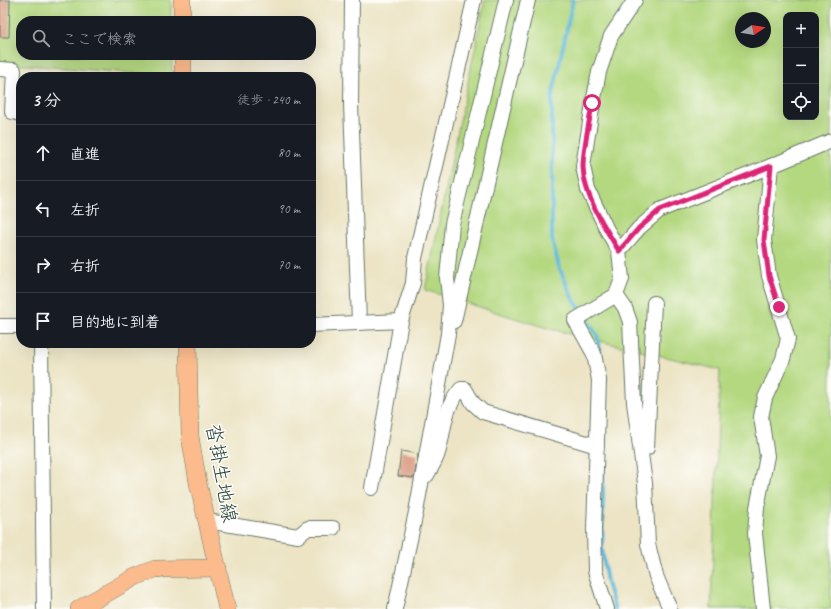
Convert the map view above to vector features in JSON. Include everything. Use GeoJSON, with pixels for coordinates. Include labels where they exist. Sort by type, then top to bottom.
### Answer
{"type":"FeatureCollection","features":[{"type":"Feature","properties":{"kind":"main road"},"geometry":{"type":"LineString","coordinates":[[182,0],[182,16]]}},
{"type":"Feature","properties":{"kind":"main road"},"geometry":{"type":"LineString","coordinates":[[183,60],[183,72]]}},
{"type":"Feature","properties":{"kind":"main road","name":"沓掛生地線"},"geometry":{"type":"LineString","coordinates":[[188,348],[190,436],[227,609]]}},
{"type":"Feature","properties":{"kind":"main road"},"geometry":{"type":"LineString","coordinates":[[79,609],[135,577],[156,569],[218,568]]}},
{"type":"Feature","properties":{"kind":"street"},"geometry":{"type":"LineString","coordinates":[[352,0],[352,104],[359,322]]}},
{"type":"Feature","properties":{"kind":"street"},"geometry":{"type":"LineString","coordinates":[[372,488],[401,321],[413,283],[415,258],[474,0]]}},
{"type":"Feature","properties":{"kind":"street"},"geometry":{"type":"LineString","coordinates":[[395,609],[420,488],[448,334],[450,305],[447,278],[452,224],[506,0]]}},
{"type":"Feature","properties":{"kind":"street"},"geometry":{"type":"LineString","coordinates":[[448,334],[454,322],[461,295],[528,0]]}},
{"type":"Feature","properties":{"kind":"street"},"geometry":{"type":"LineString","coordinates":[[607,609],[595,571],[594,529],[600,380],[594,354],[575,320],[616,296],[622,279],[619,251],[588,190],[583,166],[592,103],[599,72],[611,36],[635,0]]}},
{"type":"Feature","properties":{"kind":"street"},"geometry":{"type":"LineString","coordinates":[[0,69],[14,70],[12,112],[16,113]]}},
{"type":"Feature","properties":{"kind":"street"},"geometry":{"type":"LineString","coordinates":[[619,251],[639,228],[660,210],[771,166],[831,140]]}},
{"type":"Feature","properties":{"kind":"street"},"geometry":{"type":"LineString","coordinates":[[763,609],[754,533],[757,508],[767,456],[761,417],[765,398],[783,359],[788,339],[769,276],[764,240],[771,166]]}},
{"type":"Feature","properties":{"kind":"street"},"geometry":{"type":"LineString","coordinates":[[616,296],[625,308],[630,322],[634,403],[645,483],[648,544],[656,576],[670,604],[670,609]]}},
{"type":"Feature","properties":{"kind":"street"},"geometry":{"type":"LineString","coordinates":[[645,483],[654,303]]}},
{"type":"Feature","properties":{"kind":"street"},"geometry":{"type":"LineString","coordinates":[[316,325],[401,321]]}},
{"type":"Feature","properties":{"kind":"street"},"geometry":{"type":"LineString","coordinates":[[0,326],[16,326]]}},
{"type":"Feature","properties":{"kind":"street"},"geometry":{"type":"LineString","coordinates":[[41,348],[44,609]]}},
{"type":"Feature","properties":{"kind":"street"},"geometry":{"type":"LineString","coordinates":[[420,488],[438,454],[444,420],[452,399],[460,389],[465,389],[473,403],[483,412],[597,446]]}},
{"type":"Feature","properties":{"kind":"street"},"geometry":{"type":"LineString","coordinates":[[207,521],[298,536],[308,528],[333,528]]}},
{"type":"Feature","properties":{"kind":"green space"},"geometry":{"type":"Polygon","coordinates":[[[0,0],[171,0],[171,16],[16,16],[16,60],[172,60],[172,72],[119,72],[0,63],[0,0]]]}},
{"type":"Feature","properties":{"kind":"green space"},"geometry":{"type":"Polygon","coordinates":[[[485,0],[831,0],[831,609],[711,609],[720,370],[550,329],[425,290],[485,0]]]}},
{"type":"Feature","properties":{"kind":"building"},"geometry":{"type":"Polygon","coordinates":[[[0,0],[10,0],[9,37],[0,37],[0,0]]]}},
{"type":"Feature","properties":{"kind":"building"},"geometry":{"type":"Polygon","coordinates":[[[401,451],[418,454],[414,478],[398,476],[401,451]]]}},
{"type":"Feature","properties":{"kind":"waterway"},"geometry":{"type":"LineString","coordinates":[[573,0],[552,98],[552,239],[559,267],[572,297],[597,335],[605,380]]}},
{"type":"Feature","properties":{"kind":"waterway"},"geometry":{"type":"LineString","coordinates":[[604,429],[602,549],[607,583],[615,609]]}},
{"type":"Feature","properties":{"kind":"route"},"geometry":{"type":"LineString","coordinates":[[592,103],[583,166],[588,190],[619,251],[639,228],[660,210],[771,166],[764,240],[769,276],[779,307]]}}]}
